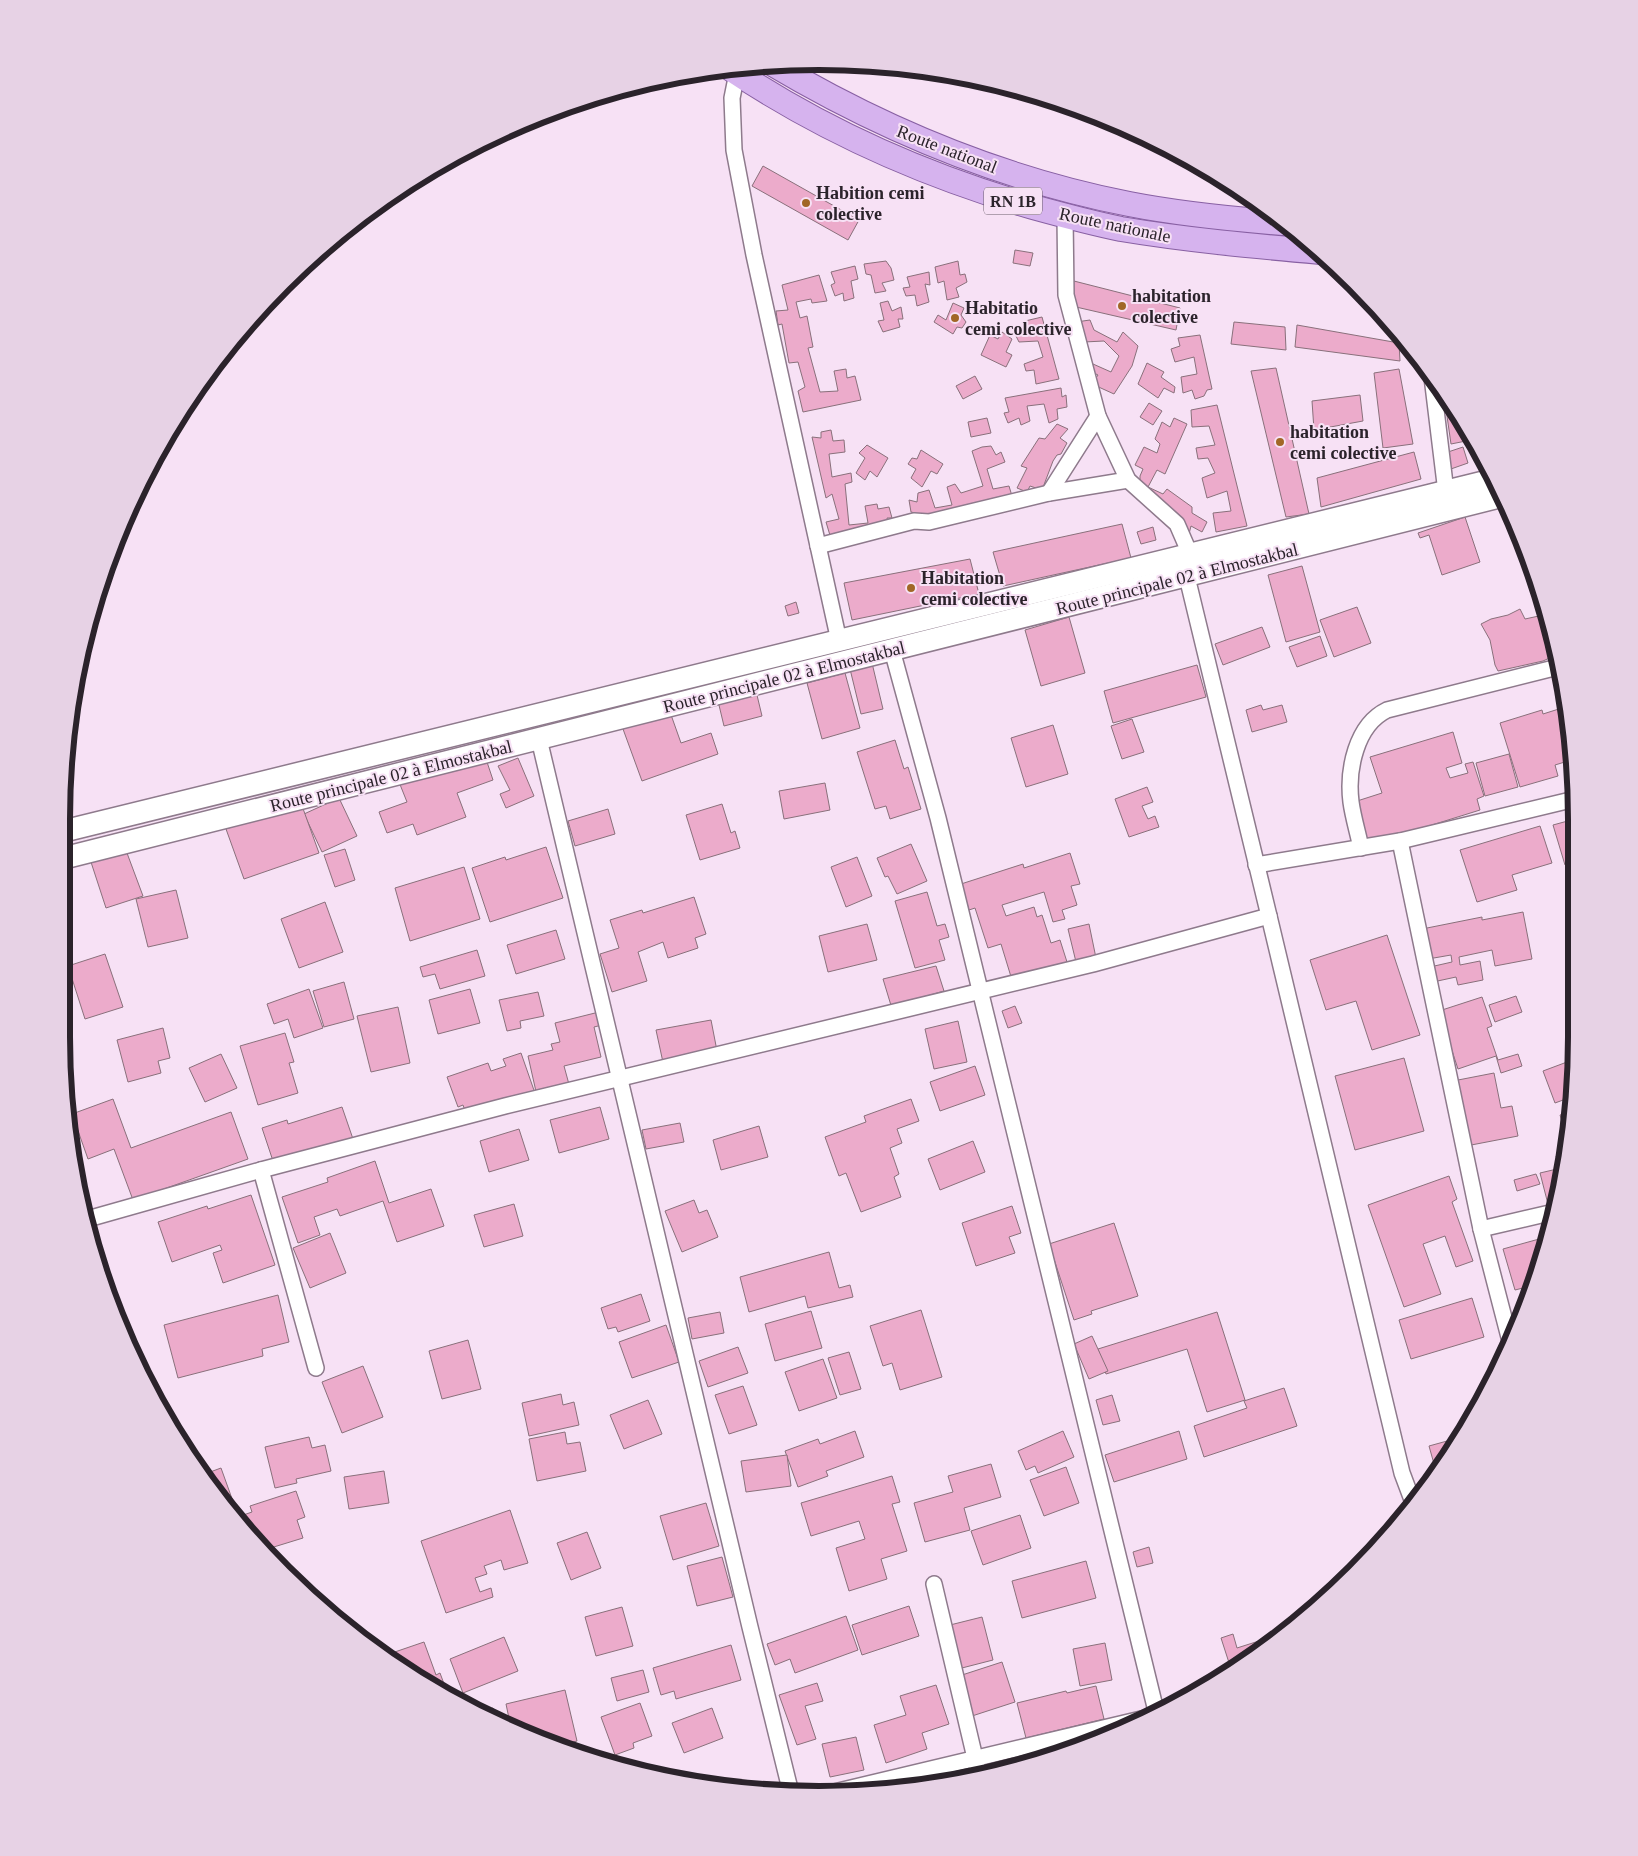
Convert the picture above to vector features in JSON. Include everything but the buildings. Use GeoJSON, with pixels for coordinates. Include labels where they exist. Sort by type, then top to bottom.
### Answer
{"type":"FeatureCollection","features":[{"type":"Feature","properties":{"kind":"main road","name":"Route national"},"geometry":{"type":"LineString","coordinates":[[785,71],[814,89],[874,119],[935,146],[998,170],[1063,189],[1128,204],[1194,215],[1272,223]]}},
{"type":"Feature","properties":{"kind":"main road","name":"Route nationale"},"geometry":{"type":"LineString","coordinates":[[740,74],[796,109],[858,141],[921,169],[986,193],[1065,216],[1120,228],[1188,239],[1306,251]]}},
{"type":"Feature","properties":{"kind":"main road","name":"Route principale 02 à Elmostakbal"},"geometry":{"type":"LineString","coordinates":[[70,830],[1487,481]]}},
{"type":"Feature","properties":{"kind":"main road","name":"Route principale 02 à Elmostakbal"},"geometry":{"type":"LineString","coordinates":[[70,856],[1496,498]]}},
{"type":"Feature","properties":{"kind":"street"},"geometry":{"type":"LineString","coordinates":[[734,75],[732,98],[734,150],[754,255],[839,641]]}},
{"type":"Feature","properties":{"kind":"street"},"geometry":{"type":"LineString","coordinates":[[1065,216],[1066,295],[1098,416],[1128,480],[1177,524],[1190,554]]}},
{"type":"Feature","properties":{"kind":"street"},"geometry":{"type":"LineString","coordinates":[[1434,392],[1446,492]]}},
{"type":"Feature","properties":{"kind":"street"},"geometry":{"type":"LineString","coordinates":[[1049,493],[1098,416]]}},
{"type":"Feature","properties":{"kind":"street"},"geometry":{"type":"LineString","coordinates":[[818,546],[914,522],[929,522],[1049,493],[1128,480]]}},
{"type":"Feature","properties":{"kind":"street"},"geometry":{"type":"LineString","coordinates":[[1187,577],[1270,916],[1402,1473],[1411,1496]]}},
{"type":"Feature","properties":{"kind":"street"},"geometry":{"type":"LineString","coordinates":[[892,650],[938,818],[1154,1707]]}},
{"type":"Feature","properties":{"kind":"street"},"geometry":{"type":"LineString","coordinates":[[1361,848],[1351,802],[1352,774],[1362,734],[1377,715],[1387,710],[1553,668]]}},
{"type":"Feature","properties":{"kind":"street"},"geometry":{"type":"LineString","coordinates":[[539,739],[789,1785]]}},
{"type":"Feature","properties":{"kind":"street"},"geometry":{"type":"LineString","coordinates":[[1256,865],[1400,841],[1567,801]]}},
{"type":"Feature","properties":{"kind":"street"},"geometry":{"type":"LineString","coordinates":[[1400,841],[1481,1229],[1508,1332]]}},
{"type":"Feature","properties":{"kind":"street"},"geometry":{"type":"LineString","coordinates":[[93,1218],[261,1170],[505,1106],[1093,964],[1270,916]]}},
{"type":"Feature","properties":{"kind":"street"},"geometry":{"type":"LineString","coordinates":[[261,1170],[316,1368]]}},
{"type":"Feature","properties":{"kind":"street"},"geometry":{"type":"LineString","coordinates":[[1481,1229],[1546,1214]]}},
{"type":"Feature","properties":{"kind":"street"},"geometry":{"type":"LineString","coordinates":[[934,1584],[978,1769]]}},
{"type":"Feature","properties":{"kind":"street"},"geometry":{"type":"LineString","coordinates":[[869,1784],[1111,1727]]}},
{"type":"Feature","properties":{"kind":"place","name":"Habition cemi colective"},"geometry":{"type":"Point","coordinates":[806,203]}},
{"type":"Feature","properties":{"kind":"place","name":"habitation colective"},"geometry":{"type":"Point","coordinates":[1122,306]}},
{"type":"Feature","properties":{"kind":"place","name":"Habitatio cemi colective"},"geometry":{"type":"Point","coordinates":[955,318]}},
{"type":"Feature","properties":{"kind":"place","name":"habitation cemi colective"},"geometry":{"type":"Point","coordinates":[1280,442]}},
{"type":"Feature","properties":{"kind":"place","name":"Habitation cemi colective"},"geometry":{"type":"Point","coordinates":[911,588]}}]}
